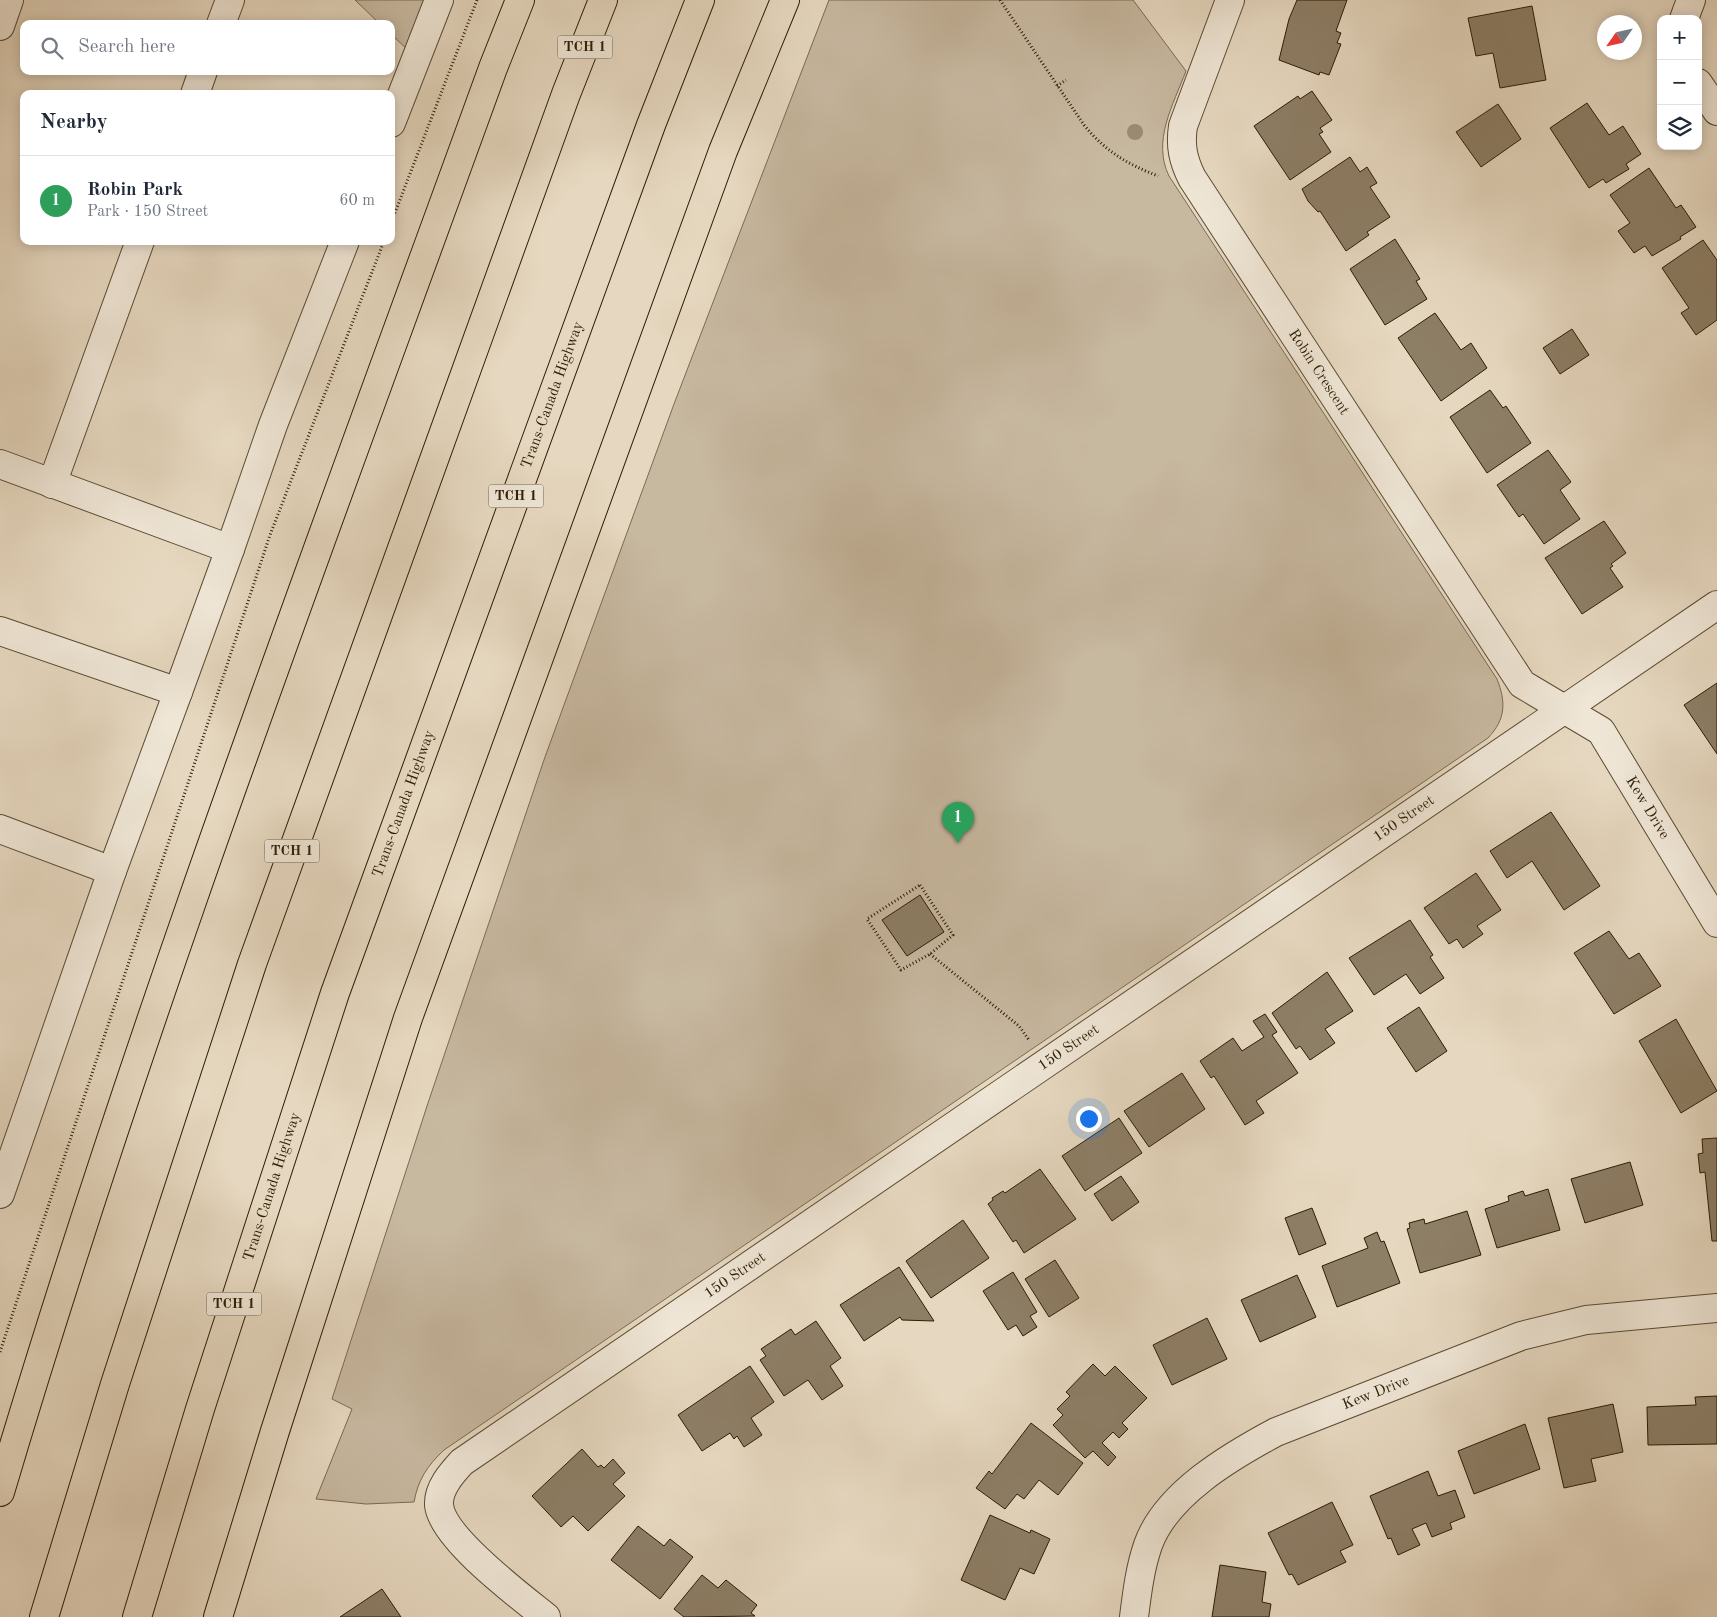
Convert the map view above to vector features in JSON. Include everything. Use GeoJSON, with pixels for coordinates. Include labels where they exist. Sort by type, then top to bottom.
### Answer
{"type":"FeatureCollection","features":[{"type":"Feature","properties":{"kind":"highway"},"geometry":{"type":"LineString","coordinates":[[0,1492],[39,1361],[178,938],[493,68],[520,0]]}},
{"type":"Feature","properties":{"kind":"highway","name":"TCH 1"},"geometry":{"type":"LineString","coordinates":[[44,1617],[115,1384],[252,964],[566,94],[604,0]]}},
{"type":"Feature","properties":{"kind":"highway","name":"Trans-Canada Highway"},"geometry":{"type":"LineString","coordinates":[[137,1617],[203,1400],[336,993],[651,125],[700,0]]}},
{"type":"Feature","properties":{"kind":"highway"},"geometry":{"type":"LineString","coordinates":[[218,1617],[275,1431],[408,1018],[723,151],[785,0]]}},
{"type":"Feature","properties":{"kind":"street"},"geometry":{"type":"LineString","coordinates":[[0,26],[9,0]]}},
{"type":"Feature","properties":{"kind":"street"},"geometry":{"type":"LineString","coordinates":[[222,20],[230,0]]}},
{"type":"Feature","properties":{"kind":"street"},"geometry":{"type":"LineString","coordinates":[[395,113],[439,0]]}},
{"type":"Feature","properties":{"kind":"street","name":"Robin Crescent"},"geometry":{"type":"LineString","coordinates":[[1230,0],[1183,126],[1181,142],[1184,161],[1219,220],[1522,684],[1563,709]]}},
{"type":"Feature","properties":{"kind":"street"},"geometry":{"type":"LineString","coordinates":[[1685,15],[1691,0]]}},
{"type":"Feature","properties":{"kind":"street"},"geometry":{"type":"LineString","coordinates":[[196,90],[202,75]]}},
{"type":"Feature","properties":{"kind":"street"},"geometry":{"type":"LineString","coordinates":[[1702,89],[1717,111]]}},
{"type":"Feature","properties":{"kind":"street"},"geometry":{"type":"LineString","coordinates":[[52,484],[139,245]]}},
{"type":"Feature","properties":{"kind":"street"},"geometry":{"type":"LineString","coordinates":[[0,1194],[112,872],[230,549],[273,425],[343,245]]}},
{"type":"Feature","properties":{"kind":"street"},"geometry":{"type":"LineString","coordinates":[[0,464],[230,549]]}},
{"type":"Feature","properties":{"kind":"street","name":"150 Street"},"geometry":{"type":"LineString","coordinates":[[546,1617],[464,1546],[452,1533],[439,1505],[442,1490],[450,1475],[474,1452],[980,1110],[1717,605]]}},
{"type":"Feature","properties":{"kind":"street"},"geometry":{"type":"LineString","coordinates":[[0,631],[178,692]]}},
{"type":"Feature","properties":{"kind":"street","name":"Kew Drive"},"geometry":{"type":"LineString","coordinates":[[1563,709],[1601,731],[1717,923]]}},
{"type":"Feature","properties":{"kind":"street"},"geometry":{"type":"LineString","coordinates":[[0,829],[112,872]]}},
{"type":"Feature","properties":{"kind":"street","name":"Kew Drive"},"geometry":{"type":"LineString","coordinates":[[1134,1617],[1138,1584],[1149,1544],[1166,1516],[1184,1494],[1209,1473],[1268,1437],[1379,1390],[1521,1336],[1586,1320],[1717,1308]]}},
{"type":"Feature","properties":{"kind":"path"},"geometry":{"type":"LineString","coordinates":[[395,213],[477,0]]}},
{"type":"Feature","properties":{"kind":"path"},"geometry":{"type":"LineString","coordinates":[[1000,0],[1084,125],[1111,154],[1130,165],[1163,176]]}},
{"type":"Feature","properties":{"kind":"path"},"geometry":{"type":"LineString","coordinates":[[1057,86],[1066,80]]}},
{"type":"Feature","properties":{"kind":"path"},"geometry":{"type":"LineString","coordinates":[[0,1352],[270,535],[382,245]]}},
{"type":"Feature","properties":{"kind":"path"},"geometry":{"type":"LineString","coordinates":[[920,885],[953,935],[930,954],[901,970],[866,919],[920,885]]}},
{"type":"Feature","properties":{"kind":"path"},"geometry":{"type":"LineString","coordinates":[[930,954],[1019,1026],[1031,1042]]}},
{"type":"Feature","properties":{"kind":"shaded area"},"geometry":{"type":"Polygon","coordinates":[[[355,0],[433,0],[411,53],[395,38],[395,20],[376,20],[355,0]]]}},
{"type":"Feature","properties":{"kind":"shaded area"},"geometry":{"type":"Polygon","coordinates":[[[829,0],[1133,0],[1186,71],[1170,110],[1163,136],[1164,163],[1169,176],[1497,679],[1503,703],[1501,717],[1488,738],[444,1450],[424,1474],[414,1502],[366,1504],[316,1499],[352,1409],[332,1399],[428,1103],[545,757],[674,404],[829,0]]]}},
{"type":"Feature","properties":{"kind":"building"},"geometry":{"type":"Polygon","coordinates":[[[1297,0],[1347,0],[1336,31],[1341,33],[1337,43],[1341,44],[1329,75],[1320,72],[1319,75],[1279,60],[1289,19],[1297,0]]]}},
{"type":"Feature","properties":{"kind":"building"},"geometry":{"type":"Polygon","coordinates":[[[1532,6],[1546,80],[1500,88],[1493,53],[1476,56],[1468,18],[1532,6]]]}},
{"type":"Feature","properties":{"kind":"building"},"geometry":{"type":"Polygon","coordinates":[[[1312,91],[1332,120],[1320,128],[1323,132],[1319,134],[1331,152],[1290,180],[1254,126],[1298,96],[1300,99],[1312,91]]]}},
{"type":"Feature","properties":{"kind":"building"},"geometry":{"type":"Polygon","coordinates":[[[1587,103],[1609,135],[1623,126],[1641,154],[1626,164],[1629,169],[1606,183],[1603,179],[1589,188],[1550,128],[1587,103]]]}},
{"type":"Feature","properties":{"kind":"building"},"geometry":{"type":"Polygon","coordinates":[[[1498,104],[1521,139],[1481,167],[1456,132],[1498,104]]]}},
{"type":"Feature","properties":{"kind":"building"},"geometry":{"type":"Polygon","coordinates":[[[1350,157],[1360,172],[1367,167],[1377,183],[1370,187],[1390,217],[1367,232],[1369,235],[1346,251],[1320,211],[1318,212],[1308,201],[1302,189],[1350,157]]]}},
{"type":"Feature","properties":{"kind":"building"},"geometry":{"type":"Polygon","coordinates":[[[1649,168],[1676,208],[1681,205],[1696,227],[1680,237],[1681,239],[1652,256],[1645,246],[1634,253],[1618,231],[1630,223],[1610,195],[1649,168]]]}},
{"type":"Feature","properties":{"kind":"building"},"geometry":{"type":"Polygon","coordinates":[[[1395,239],[1420,279],[1416,281],[1427,299],[1385,325],[1350,269],[1395,239]]]}},
{"type":"Feature","properties":{"kind":"building"},"geometry":{"type":"Polygon","coordinates":[[[1703,240],[1717,260],[1717,320],[1696,335],[1681,313],[1689,308],[1662,268],[1703,240]]]}},
{"type":"Feature","properties":{"kind":"building"},"geometry":{"type":"Polygon","coordinates":[[[1435,313],[1461,350],[1471,343],[1487,368],[1441,401],[1398,338],[1435,313]]]}},
{"type":"Feature","properties":{"kind":"building"},"geometry":{"type":"Polygon","coordinates":[[[1572,329],[1589,355],[1560,374],[1543,348],[1572,329]]]}},
{"type":"Feature","properties":{"kind":"building"},"geometry":{"type":"Polygon","coordinates":[[[1490,390],[1503,408],[1506,406],[1531,443],[1487,473],[1450,417],[1490,390]]]}},
{"type":"Feature","properties":{"kind":"building"},"geometry":{"type":"Polygon","coordinates":[[[1548,450],[1571,482],[1560,490],[1580,519],[1544,544],[1523,514],[1519,517],[1497,485],[1548,450]]]}},
{"type":"Feature","properties":{"kind":"building"},"geometry":{"type":"Polygon","coordinates":[[[1604,521],[1626,553],[1611,564],[1613,566],[1610,568],[1623,587],[1582,614],[1545,558],[1604,521]]]}},
{"type":"Feature","properties":{"kind":"building"},"geometry":{"type":"Polygon","coordinates":[[[1717,683],[1717,754],[1684,705],[1717,683]]]}},
{"type":"Feature","properties":{"kind":"building"},"geometry":{"type":"Polygon","coordinates":[[[1551,812],[1600,886],[1564,910],[1532,861],[1507,878],[1490,851],[1551,812]]]}},
{"type":"Feature","properties":{"kind":"building"},"geometry":{"type":"Polygon","coordinates":[[[1476,873],[1501,910],[1477,926],[1483,934],[1463,948],[1457,939],[1449,944],[1424,908],[1476,873]]]}},
{"type":"Feature","properties":{"kind":"building"},"geometry":{"type":"Polygon","coordinates":[[[920,895],[944,932],[907,956],[882,920],[920,895]]]}},
{"type":"Feature","properties":{"kind":"building"},"geometry":{"type":"Polygon","coordinates":[[[1410,920],[1433,955],[1430,957],[1444,978],[1420,994],[1406,974],[1374,995],[1349,958],[1410,920]]]}},
{"type":"Feature","properties":{"kind":"building"},"geometry":{"type":"Polygon","coordinates":[[[1609,931],[1629,959],[1639,953],[1661,986],[1614,1014],[1574,953],[1609,931]]]}},
{"type":"Feature","properties":{"kind":"building"},"geometry":{"type":"Polygon","coordinates":[[[1327,972],[1353,1011],[1325,1029],[1335,1043],[1310,1060],[1300,1046],[1296,1049],[1272,1013],[1327,972]]]}},
{"type":"Feature","properties":{"kind":"building"},"geometry":{"type":"Polygon","coordinates":[[[1419,1007],[1447,1051],[1416,1072],[1387,1028],[1419,1007]]]}},
{"type":"Feature","properties":{"kind":"building"},"geometry":{"type":"Polygon","coordinates":[[[1265,1014],[1277,1032],[1272,1035],[1298,1073],[1256,1101],[1264,1113],[1245,1125],[1214,1076],[1211,1078],[1200,1061],[1233,1038],[1242,1051],[1264,1037],[1253,1021],[1265,1014]]]}},
{"type":"Feature","properties":{"kind":"building"},"geometry":{"type":"Polygon","coordinates":[[[1676,1019],[1717,1091],[1681,1113],[1639,1041],[1676,1019]]]}},
{"type":"Feature","properties":{"kind":"building"},"geometry":{"type":"Polygon","coordinates":[[[1182,1073],[1205,1109],[1149,1147],[1124,1111],[1182,1073]]]}},
{"type":"Feature","properties":{"kind":"building"},"geometry":{"type":"Polygon","coordinates":[[[1119,1118],[1142,1153],[1085,1191],[1062,1156],[1119,1118]]]}},
{"type":"Feature","properties":{"kind":"building"},"geometry":{"type":"Polygon","coordinates":[[[1717,1138],[1717,1241],[1712,1241],[1705,1172],[1700,1173],[1698,1154],[1703,1153],[1702,1139],[1717,1138]]]}},
{"type":"Feature","properties":{"kind":"building"},"geometry":{"type":"Polygon","coordinates":[[[1630,1162],[1643,1205],[1585,1223],[1571,1179],[1630,1162]]]}},
{"type":"Feature","properties":{"kind":"building"},"geometry":{"type":"Polygon","coordinates":[[[1040,1169],[1076,1219],[1024,1253],[1016,1240],[1013,1242],[988,1204],[993,1200],[992,1198],[1003,1191],[1005,1193],[1040,1169]]]}},
{"type":"Feature","properties":{"kind":"building"},"geometry":{"type":"Polygon","coordinates":[[[1121,1176],[1139,1202],[1112,1221],[1094,1194],[1121,1176]]]}},
{"type":"Feature","properties":{"kind":"building"},"geometry":{"type":"Polygon","coordinates":[[[1548,1189],[1560,1230],[1497,1248],[1485,1209],[1509,1201],[1508,1196],[1523,1191],[1525,1196],[1548,1189]]]}},
{"type":"Feature","properties":{"kind":"building"},"geometry":{"type":"Polygon","coordinates":[[[1312,1208],[1326,1244],[1299,1255],[1285,1218],[1312,1208]]]}},
{"type":"Feature","properties":{"kind":"building"},"geometry":{"type":"Polygon","coordinates":[[[1467,1211],[1481,1255],[1420,1273],[1407,1229],[1410,1228],[1409,1223],[1424,1219],[1425,1224],[1467,1211]]]}},
{"type":"Feature","properties":{"kind":"building"},"geometry":{"type":"Polygon","coordinates":[[[963,1220],[989,1258],[931,1298],[906,1261],[963,1220]]]}},
{"type":"Feature","properties":{"kind":"building"},"geometry":{"type":"Polygon","coordinates":[[[1377,1232],[1381,1242],[1384,1241],[1400,1283],[1337,1307],[1322,1266],[1368,1248],[1364,1238],[1377,1232]]]}},
{"type":"Feature","properties":{"kind":"building"},"geometry":{"type":"Polygon","coordinates":[[[1055,1260],[1079,1298],[1049,1317],[1025,1279],[1055,1260]]]}},
{"type":"Feature","properties":{"kind":"building"},"geometry":{"type":"Polygon","coordinates":[[[899,1267],[934,1321],[902,1320],[900,1317],[864,1341],[840,1305],[899,1267]]]}},
{"type":"Feature","properties":{"kind":"building"},"geometry":{"type":"Polygon","coordinates":[[[1013,1272],[1037,1312],[1030,1316],[1037,1327],[1023,1336],[1016,1325],[1008,1330],[983,1291],[1013,1272]]]}},
{"type":"Feature","properties":{"kind":"building"},"geometry":{"type":"Polygon","coordinates":[[[1297,1275],[1316,1317],[1260,1342],[1241,1300],[1297,1275]]]}},
{"type":"Feature","properties":{"kind":"building"},"geometry":{"type":"Polygon","coordinates":[[[1207,1318],[1227,1359],[1172,1385],[1153,1345],[1207,1318]]]}},
{"type":"Feature","properties":{"kind":"building"},"geometry":{"type":"Polygon","coordinates":[[[816,1321],[841,1358],[830,1366],[843,1386],[822,1400],[808,1380],[784,1396],[760,1360],[766,1356],[761,1349],[791,1329],[795,1335],[816,1321]]]}},
{"type":"Feature","properties":{"kind":"building"},"geometry":{"type":"Polygon","coordinates":[[[1093,1364],[1105,1376],[1115,1366],[1147,1398],[1122,1423],[1128,1429],[1119,1438],[1113,1432],[1102,1443],[1116,1457],[1108,1466],[1093,1451],[1085,1458],[1053,1425],[1063,1415],[1057,1409],[1070,1396],[1066,1392],[1093,1364]]]}},
{"type":"Feature","properties":{"kind":"building"},"geometry":{"type":"Polygon","coordinates":[[[750,1366],[774,1402],[751,1418],[762,1435],[744,1447],[737,1436],[734,1439],[730,1433],[702,1451],[678,1415],[750,1366]]]}},
{"type":"Feature","properties":{"kind":"building"},"geometry":{"type":"Polygon","coordinates":[[[1717,1396],[1717,1444],[1648,1445],[1647,1407],[1696,1405],[1695,1397],[1717,1396]]]}},
{"type":"Feature","properties":{"kind":"building"},"geometry":{"type":"Polygon","coordinates":[[[1613,1404],[1623,1452],[1591,1459],[1596,1481],[1564,1488],[1548,1418],[1613,1404]]]}},
{"type":"Feature","properties":{"kind":"building"},"geometry":{"type":"Polygon","coordinates":[[[1031,1423],[1083,1463],[1058,1495],[1039,1480],[1024,1499],[1017,1494],[1005,1509],[976,1488],[989,1471],[992,1474],[1031,1423]]]}},
{"type":"Feature","properties":{"kind":"building"},"geometry":{"type":"Polygon","coordinates":[[[1525,1424],[1540,1469],[1474,1494],[1458,1451],[1525,1424]]]}},
{"type":"Feature","properties":{"kind":"building"},"geometry":{"type":"Polygon","coordinates":[[[582,1449],[598,1467],[601,1465],[604,1468],[613,1459],[625,1473],[613,1484],[625,1496],[588,1531],[573,1516],[561,1527],[532,1496],[582,1449]]]}},
{"type":"Feature","properties":{"kind":"building"},"geometry":{"type":"Polygon","coordinates":[[[1428,1471],[1438,1496],[1455,1490],[1465,1517],[1450,1523],[1452,1529],[1432,1537],[1426,1523],[1412,1529],[1420,1545],[1398,1555],[1391,1538],[1388,1539],[1370,1496],[1428,1471]]]}},
{"type":"Feature","properties":{"kind":"building"},"geometry":{"type":"Polygon","coordinates":[[[1332,1502],[1353,1545],[1340,1551],[1346,1562],[1298,1585],[1292,1574],[1289,1575],[1268,1533],[1332,1502]]]}},
{"type":"Feature","properties":{"kind":"building"},"geometry":{"type":"Polygon","coordinates":[[[990,1515],[1030,1533],[1031,1530],[1050,1539],[1034,1574],[1020,1568],[1005,1600],[961,1580],[990,1515]]]}},
{"type":"Feature","properties":{"kind":"building"},"geometry":{"type":"Polygon","coordinates":[[[638,1526],[664,1546],[670,1539],[693,1557],[660,1599],[611,1560],[638,1526]]]}},
{"type":"Feature","properties":{"kind":"building"},"geometry":{"type":"Polygon","coordinates":[[[1220,1565],[1266,1572],[1262,1602],[1271,1604],[1269,1617],[1212,1617],[1220,1565]]]}},
{"type":"Feature","properties":{"kind":"building"},"geometry":{"type":"Polygon","coordinates":[[[702,1575],[718,1588],[726,1580],[757,1605],[751,1613],[755,1616],[684,1617],[674,1609],[702,1575]]]}},
{"type":"Feature","properties":{"kind":"building"},"geometry":{"type":"Polygon","coordinates":[[[382,1589],[401,1617],[340,1617],[382,1589]]]}},
{"type":"Feature","properties":{"kind":"place","name":"Robin Park"},"geometry":{"type":"Point","coordinates":[958,843]}}]}
